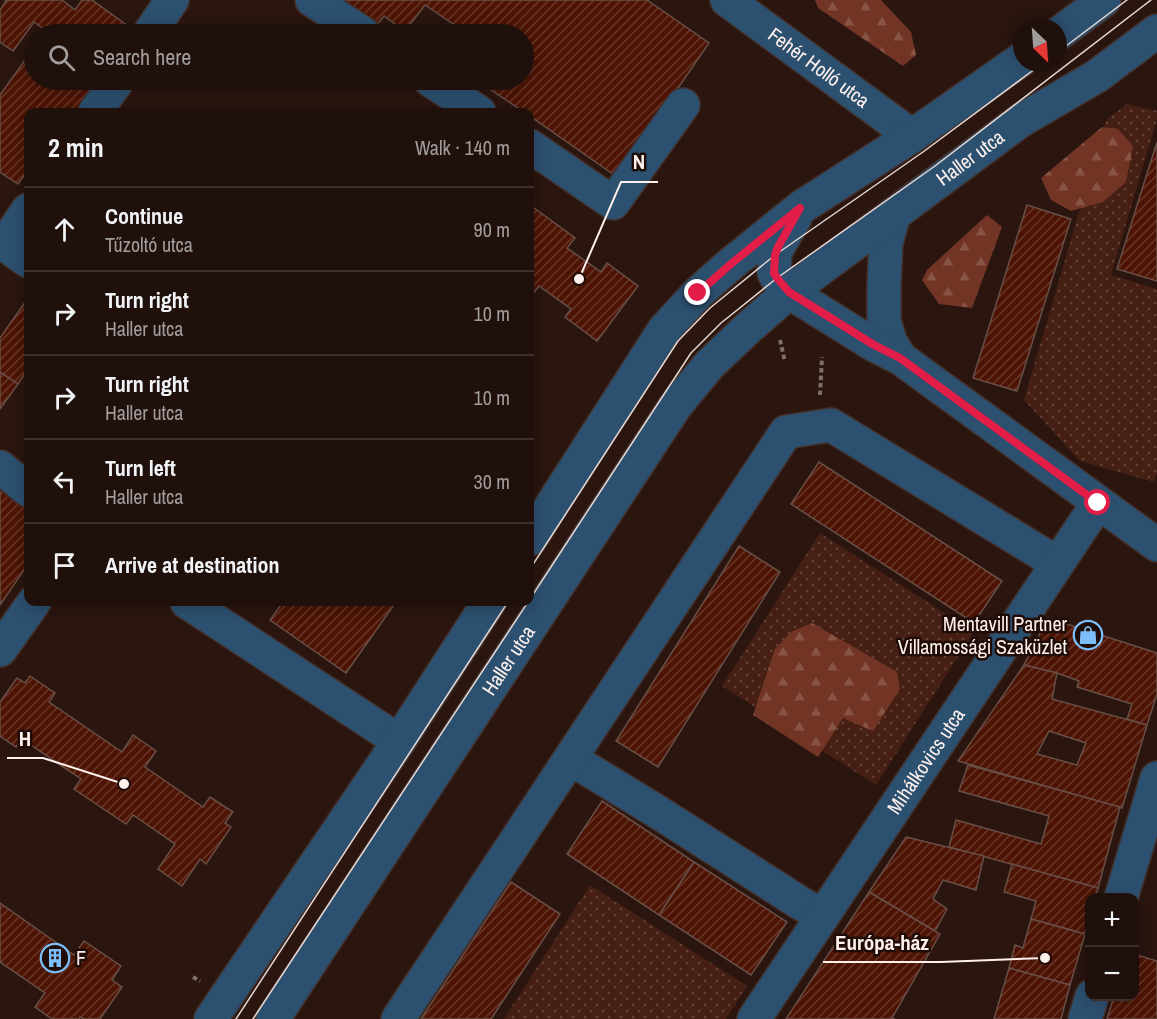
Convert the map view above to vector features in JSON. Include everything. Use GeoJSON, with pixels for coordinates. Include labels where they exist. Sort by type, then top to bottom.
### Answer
{"type":"FeatureCollection","features":[{"type":"Feature","properties":{"kind":"street"},"geometry":{"type":"LineString","coordinates":[[156,24],[172,0]]}},
{"type":"Feature","properties":{"kind":"street"},"geometry":{"type":"LineString","coordinates":[[312,0],[349,24]]}},
{"type":"Feature","properties":{"kind":"street","name":"Fehér Holló utca"},"geometry":{"type":"LineString","coordinates":[[727,0],[912,136]]}},
{"type":"Feature","properties":{"kind":"street"},"geometry":{"type":"LineString","coordinates":[[1067,27],[1104,0]]}},
{"type":"Feature","properties":{"kind":"street","name":"Haller utca"},"geometry":{"type":"LineString","coordinates":[[273,1019],[676,405],[710,364],[789,292],[1020,121],[1097,76],[1157,31]]}},
{"type":"Feature","properties":{"kind":"street"},"geometry":{"type":"LineString","coordinates":[[534,533],[664,330],[698,293],[800,208],[912,136],[1013,65]]}},
{"type":"Feature","properties":{"kind":"street"},"geometry":{"type":"LineString","coordinates":[[98,108],[111,90]]}},
{"type":"Feature","properties":{"kind":"street"},"geometry":{"type":"LineString","coordinates":[[445,90],[473,108]]}},
{"type":"Feature","properties":{"kind":"street"},"geometry":{"type":"LineString","coordinates":[[534,149],[613,203],[683,105]]}},
{"type":"Feature","properties":{"kind":"street"},"geometry":{"type":"LineString","coordinates":[[800,208],[775,255],[774,273],[789,292],[874,345],[900,358],[1157,545]]}},
{"type":"Feature","properties":{"kind":"street"},"geometry":{"type":"LineString","coordinates":[[894,214],[886,243],[885,321],[890,340],[900,358]]}},
{"type":"Feature","properties":{"kind":"street"},"geometry":{"type":"LineString","coordinates":[[11,249],[24,219]]}},
{"type":"Feature","properties":{"kind":"street"},"geometry":{"type":"LineString","coordinates":[[399,1019],[786,432],[831,425],[1057,563]]}},
{"type":"Feature","properties":{"kind":"street"},"geometry":{"type":"LineString","coordinates":[[0,467],[24,487]]}},
{"type":"Feature","properties":{"kind":"street","name":"Mihálkovics utca"},"geometry":{"type":"LineString","coordinates":[[754,1019],[1098,503]]}},
{"type":"Feature","properties":{"kind":"street"},"geometry":{"type":"LineString","coordinates":[[0,650],[31,606]]}},
{"type":"Feature","properties":{"kind":"street"},"geometry":{"type":"LineString","coordinates":[[193,606],[399,741]]}},
{"type":"Feature","properties":{"kind":"street"},"geometry":{"type":"LineString","coordinates":[[211,1019],[399,741],[486,606]]}},
{"type":"Feature","properties":{"kind":"street"},"geometry":{"type":"LineString","coordinates":[[571,759],[823,916]]}},
{"type":"Feature","properties":{"kind":"street"},"geometry":{"type":"LineString","coordinates":[[1122,893],[1157,778]]}},
{"type":"Feature","properties":{"kind":"street"},"geometry":{"type":"LineString","coordinates":[[1085,1019],[1090,1001]]}},
{"type":"Feature","properties":{"kind":"path"},"geometry":{"type":"LineString","coordinates":[[819,427],[822,357]]}},
{"type":"Feature","properties":{"kind":"shaded area"},"geometry":{"type":"Polygon","coordinates":[[[1127,104],[1157,111],[1157,119],[1111,275],[1157,289],[1157,472],[1154,482],[1080,461],[1024,400],[1106,120],[1127,104]]]}},
{"type":"Feature","properties":{"kind":"shaded area"},"geometry":{"type":"Polygon","coordinates":[[[820,533],[974,632],[876,785],[722,686],[820,533]]]}},
{"type":"Feature","properties":{"kind":"shaded area"},"geometry":{"type":"Polygon","coordinates":[[[590,885],[747,986],[726,1019],[504,1019],[590,885]]]}},
{"type":"Feature","properties":{"kind":"green space"},"geometry":{"type":"Polygon","coordinates":[[[815,0],[881,0],[911,32],[916,55],[903,66],[818,8],[815,0]]]}},
{"type":"Feature","properties":{"kind":"green space"},"geometry":{"type":"Polygon","coordinates":[[[1102,127],[1118,129],[1133,146],[1126,182],[1103,202],[1071,211],[1051,200],[1041,178],[1102,127]]]}},
{"type":"Feature","properties":{"kind":"green space"},"geometry":{"type":"Polygon","coordinates":[[[987,215],[1002,227],[972,308],[939,304],[922,280],[927,270],[987,215]]]}},
{"type":"Feature","properties":{"kind":"green space"},"geometry":{"type":"Polygon","coordinates":[[[812,623],[897,672],[900,689],[873,731],[843,718],[818,757],[753,715],[775,649],[791,632],[812,623]]]}},
{"type":"Feature","properties":{"kind":"building"},"geometry":{"type":"Polygon","coordinates":[[[62,0],[75,10],[82,0],[92,0],[125,24],[37,24],[34,22],[24,24],[24,36],[13,51],[0,42],[0,10],[6,1],[62,0]]]}},
{"type":"Feature","properties":{"kind":"building"},"geometry":{"type":"Polygon","coordinates":[[[331,0],[647,0],[709,43],[617,177],[534,119],[534,108],[518,108],[491,90],[534,90],[534,24],[453,24],[425,5],[410,24],[395,24],[384,16],[378,24],[365,24],[331,0]]]}},
{"type":"Feature","properties":{"kind":"building"},"geometry":{"type":"Polygon","coordinates":[[[24,61],[24,90],[90,90],[87,94],[93,99],[86,108],[24,108],[24,175],[18,184],[0,172],[0,95],[24,61]]]}},
{"type":"Feature","properties":{"kind":"building"},"geometry":{"type":"Polygon","coordinates":[[[1157,142],[1157,281],[1117,269],[1157,142]]]}},
{"type":"Feature","properties":{"kind":"building"},"geometry":{"type":"Polygon","coordinates":[[[1027,205],[1071,219],[1017,391],[973,378],[1027,205]]]}},
{"type":"Feature","properties":{"kind":"building"},"geometry":{"type":"Polygon","coordinates":[[[534,208],[575,238],[567,248],[601,272],[607,263],[638,286],[597,341],[565,317],[571,309],[539,286],[534,292],[534,208]]]}},
{"type":"Feature","properties":{"kind":"building"},"geometry":{"type":"Polygon","coordinates":[[[24,304],[24,375],[18,384],[0,372],[0,338],[24,304]]]}},
{"type":"Feature","properties":{"kind":"building"},"geometry":{"type":"Polygon","coordinates":[[[0,372],[18,384],[0,409],[0,372]]]}},
{"type":"Feature","properties":{"kind":"building"},"geometry":{"type":"Polygon","coordinates":[[[819,462],[1002,581],[974,623],[791,504],[819,462]]]}},
{"type":"Feature","properties":{"kind":"building"},"geometry":{"type":"Polygon","coordinates":[[[0,489],[24,505],[24,570],[0,605],[0,489]]]}},
{"type":"Feature","properties":{"kind":"building"},"geometry":{"type":"Polygon","coordinates":[[[739,546],[780,572],[658,767],[616,741],[739,546]]]}},
{"type":"Feature","properties":{"kind":"building"},"geometry":{"type":"Polygon","coordinates":[[[280,606],[393,606],[346,673],[270,620],[280,606]]]}},
{"type":"Feature","properties":{"kind":"building"},"geometry":{"type":"Polygon","coordinates":[[[1048,618],[1157,653],[1157,694],[1147,725],[1127,719],[1132,704],[1077,687],[1079,681],[1057,673],[1024,665],[1048,618]]]}},
{"type":"Feature","properties":{"kind":"building"},"geometry":{"type":"Polygon","coordinates":[[[1024,665],[1057,673],[1052,699],[1147,725],[1122,808],[958,761],[1024,665]],[[1049,731],[1037,754],[1077,765],[1086,743],[1049,731]]]}},
{"type":"Feature","properties":{"kind":"building"},"geometry":{"type":"Polygon","coordinates":[[[30,676],[55,693],[49,702],[122,752],[133,735],[156,751],[145,767],[203,807],[210,797],[233,812],[225,823],[231,827],[206,864],[200,859],[182,886],[158,869],[175,844],[133,815],[126,824],[74,789],[81,779],[22,739],[16,747],[0,736],[0,702],[17,678],[25,683],[30,676]]]}},
{"type":"Feature","properties":{"kind":"building"},"geometry":{"type":"Polygon","coordinates":[[[968,765],[1120,807],[1098,888],[949,847],[956,820],[1041,844],[1049,816],[959,791],[968,765]]]}},
{"type":"Feature","properties":{"kind":"building"},"geometry":{"type":"Polygon","coordinates":[[[602,801],[694,862],[659,915],[567,854],[602,801]]]}},
{"type":"Feature","properties":{"kind":"building"},"geometry":{"type":"Polygon","coordinates":[[[906,837],[984,856],[976,890],[943,880],[933,899],[947,909],[935,931],[869,892],[906,837]]]}},
{"type":"Feature","properties":{"kind":"building"},"geometry":{"type":"Polygon","coordinates":[[[694,862],[787,922],[751,975],[659,915],[694,862]]]}},
{"type":"Feature","properties":{"kind":"building"},"geometry":{"type":"Polygon","coordinates":[[[1012,864],[1098,888],[1096,893],[1085,893],[1085,934],[1031,919],[1036,901],[1004,892],[1012,864]]]}},
{"type":"Feature","properties":{"kind":"building"},"geometry":{"type":"Polygon","coordinates":[[[511,882],[560,914],[491,1019],[421,1019],[511,882]]]}},
{"type":"Feature","properties":{"kind":"building"},"geometry":{"type":"Polygon","coordinates":[[[869,892],[940,934],[892,1018],[895,1019],[786,1019],[869,892]]]}},
{"type":"Feature","properties":{"kind":"building","name":"F"},"geometry":{"type":"Polygon","coordinates":[[[0,903],[74,955],[84,941],[121,966],[112,980],[122,987],[100,1019],[80,1017],[79,1019],[52,1019],[35,1007],[45,993],[0,962],[0,903]]]}},
{"type":"Feature","properties":{"kind":"building"},"geometry":{"type":"Polygon","coordinates":[[[1031,919],[1085,934],[1070,985],[1009,968],[1015,945],[1023,948],[1031,919]]]}},
{"type":"Feature","properties":{"kind":"building"},"geometry":{"type":"Polygon","coordinates":[[[1139,956],[1157,961],[1157,1019],[1107,1019],[1112,1001],[1139,1001],[1139,956]]]}},
{"type":"Feature","properties":{"kind":"building"},"geometry":{"type":"Polygon","coordinates":[[[1009,968],[1070,985],[1061,1019],[994,1019],[1009,968]]]}},
{"type":"Feature","properties":{"kind":"tram line"},"geometry":{"type":"LineString","coordinates":[[1067,45],[1127,0]]}},
{"type":"Feature","properties":{"kind":"tram line"},"geometry":{"type":"LineString","coordinates":[[534,593],[691,353],[721,323],[777,278],[935,166],[1151,0]]}},
{"type":"Feature","properties":{"kind":"tram line"},"geometry":{"type":"LineString","coordinates":[[534,563],[678,341],[710,308],[775,255],[923,152],[1031,72]]}},
{"type":"Feature","properties":{"kind":"tram line"},"geometry":{"type":"LineString","coordinates":[[236,1019],[505,606]]}},
{"type":"Feature","properties":{"kind":"tram line"},"geometry":{"type":"LineString","coordinates":[[253,1019],[525,606]]}},
{"type":"Feature","properties":{"kind":"place","name":"N"},"geometry":{"type":"Point","coordinates":[579,279]}},
{"type":"Feature","properties":{"kind":"place","name":"Mentavill Partner Villamossági Szaküzlet"},"geometry":{"type":"Point","coordinates":[1088,635]}},
{"type":"Feature","properties":{"kind":"place","name":"H"},"geometry":{"type":"Point","coordinates":[124,784]}},
{"type":"Feature","properties":{"kind":"place","name":"F"},"geometry":{"type":"Point","coordinates":[55,958]}},
{"type":"Feature","properties":{"kind":"place","name":"Európa-ház"},"geometry":{"type":"Point","coordinates":[1045,958]}},
{"type":"Feature","properties":{"kind":"route"},"geometry":{"type":"LineString","coordinates":[[698,293],[800,208],[775,255],[774,273],[789,292],[874,345],[900,358],[1098,503]]}}]}
